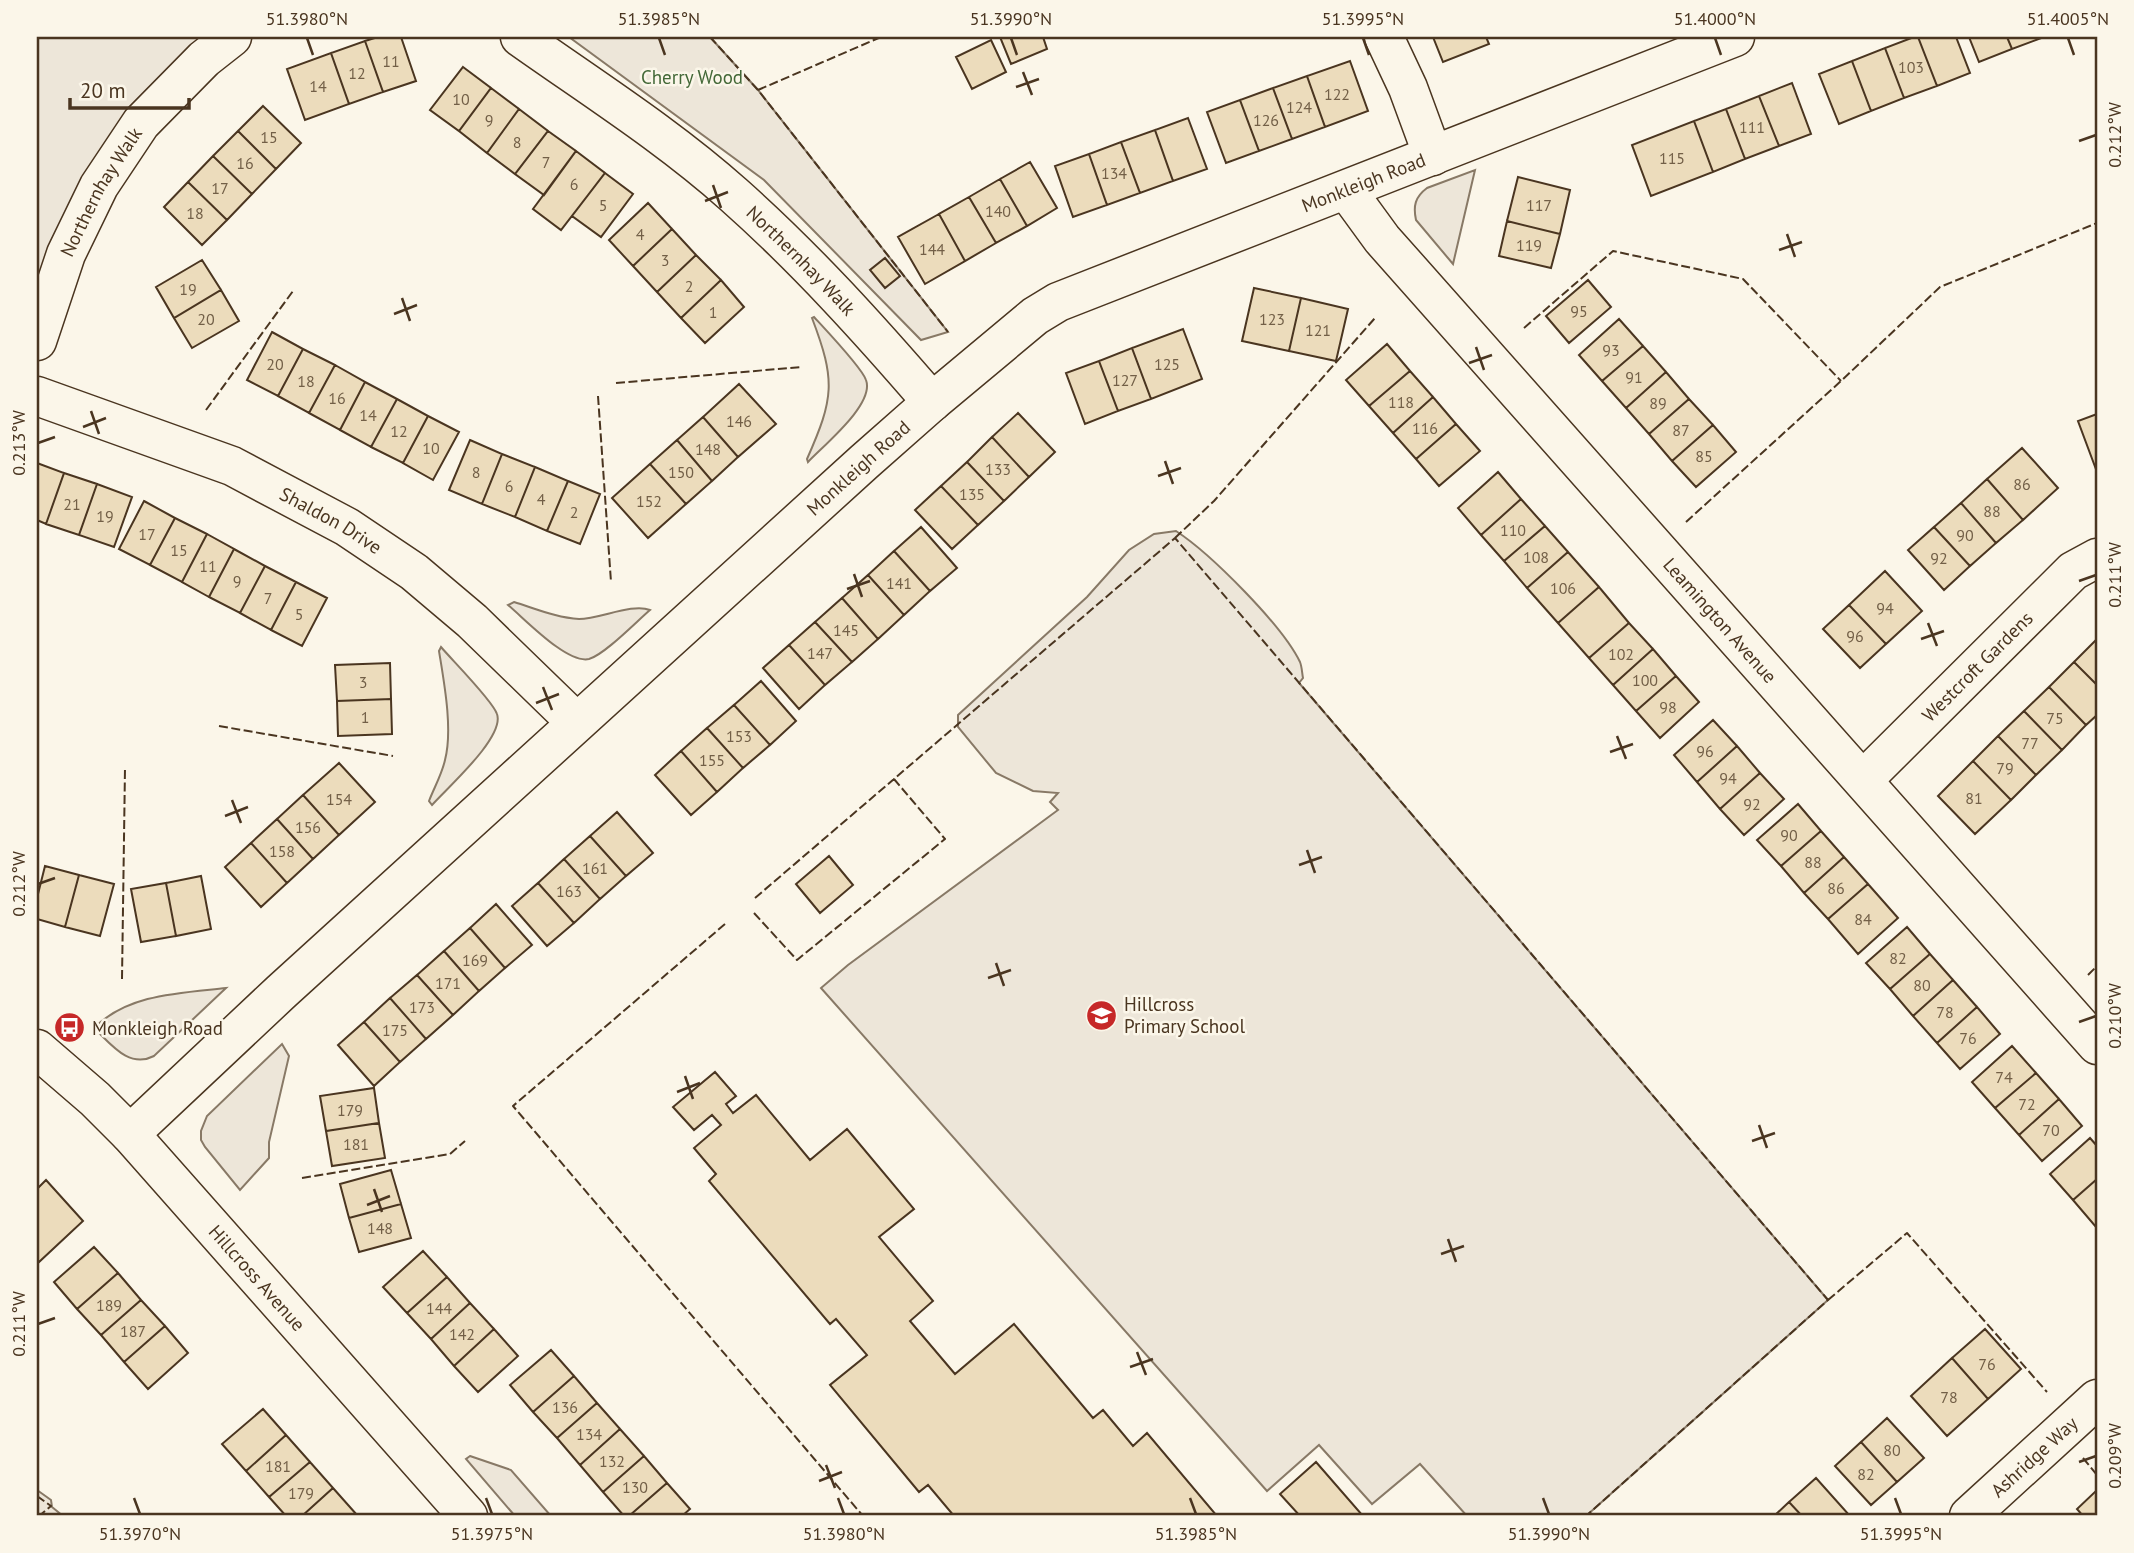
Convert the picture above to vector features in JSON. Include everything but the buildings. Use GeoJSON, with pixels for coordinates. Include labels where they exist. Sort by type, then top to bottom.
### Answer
{"type":"FeatureCollection","features":[{"type":"Feature","properties":{"kind":"street","name":"Northernhay Walk"},"geometry":{"type":"LineString","coordinates":[[37,341],[66,254],[99,186],[141,122],[204,59],[232,37]]}},
{"type":"Feature","properties":{"kind":"street","name":"Northernhay Walk"},"geometry":{"type":"LineString","coordinates":[[520,37],[672,144],[734,195],[894,357],[932,402]]}},
{"type":"Feature","properties":{"kind":"street"},"geometry":{"type":"LineString","coordinates":[[1384,37],[1408,89],[1433,156]]}},
{"type":"Feature","properties":{"kind":"street","name":"Monkleigh Road"},"geometry":{"type":"LineString","coordinates":[[130,1134],[576,722],[932,402],[1035,316],[1058,302],[1735,37]]}},
{"type":"Feature","properties":{"kind":"street","name":"Leamington Avenue"},"geometry":{"type":"LineString","coordinates":[[1347,191],[1382,239],[2097,1045]]}},
{"type":"Feature","properties":{"kind":"street","name":"Shaldon Drive"},"geometry":{"type":"LineString","coordinates":[[37,396],[232,466],[347,527],[414,572],[462,612],[576,722]]}},
{"type":"Feature","properties":{"kind":"street","name":"Westcroft Gardens"},"geometry":{"type":"LineString","coordinates":[[1863,780],[2073,571],[2097,558]]}},
{"type":"Feature","properties":{"kind":"street","name":"Hillcross Avenue"},"geometry":{"type":"LineString","coordinates":[[37,1049],[95,1099],[130,1134],[468,1516]]}},
{"type":"Feature","properties":{"kind":"street","name":"Ashridge Way"},"geometry":{"type":"LineString","coordinates":[[1969,1516],[2097,1399]]}},
{"type":"Feature","properties":{"kind":"green space"},"geometry":{"type":"Polygon","coordinates":[[[37,37],[204,37],[37,287],[37,37]]]}},
{"type":"Feature","properties":{"kind":"green space","name":"Cherry Wood"},"geometry":{"type":"Polygon","coordinates":[[[569,37],[710,37],[758,90],[948,332],[921,340],[764,180],[569,37]]]}},
{"type":"Feature","properties":{"kind":"green space"},"geometry":{"type":"Polygon","coordinates":[[[1475,170],[1453,264],[1416,220],[1416,202],[1427,188],[1475,170]]]}},
{"type":"Feature","properties":{"kind":"green space"},"geometry":{"type":"Polygon","coordinates":[[[814,317],[858,367],[866,380],[867,390],[856,412],[808,462],[823,420],[829,389],[825,358],[812,318],[814,317]]]}},
{"type":"Feature","properties":{"kind":"green space","name":"Hillcross Primary School"},"geometry":{"type":"Polygon","coordinates":[[[1176,531],[1208,556],[1262,610],[1300,662],[1303,678],[1299,683],[1828,1300],[1586,1516],[1467,1516],[1420,1464],[1372,1504],[1319,1445],[1267,1491],[821,988],[848,965],[1058,810],[1050,802],[1058,793],[1033,791],[996,773],[958,727],[958,715],[1087,597],[1129,550],[1154,534],[1176,531]]]}},
{"type":"Feature","properties":{"kind":"green space"},"geometry":{"type":"Polygon","coordinates":[[[514,602],[554,615],[579,619],[634,608],[650,610],[603,651],[589,659],[580,659],[558,648],[535,630],[508,605],[514,602]]]}},
{"type":"Feature","properties":{"kind":"green space"},"geometry":{"type":"Polygon","coordinates":[[[441,647],[494,708],[497,724],[484,748],[432,805],[429,801],[444,765],[448,734],[439,651],[441,647]]]}},
{"type":"Feature","properties":{"kind":"green space"},"geometry":{"type":"Polygon","coordinates":[[[226,988],[154,1056],[145,1059],[136,1059],[121,1053],[94,1028],[122,1008],[155,997],[226,988]]]}},
{"type":"Feature","properties":{"kind":"green space"},"geometry":{"type":"Polygon","coordinates":[[[282,1044],[289,1056],[269,1142],[269,1158],[240,1190],[205,1147],[201,1140],[201,1131],[207,1116],[282,1044]]]}},
{"type":"Feature","properties":{"kind":"green space"},"geometry":{"type":"Polygon","coordinates":[[[470,1456],[511,1470],[551,1516],[515,1516],[466,1459],[470,1456]]]}},
{"type":"Feature","properties":{"kind":"green space"},"geometry":{"type":"Polygon","coordinates":[[[37,1490],[51,1500],[52,1507],[63,1516],[37,1516],[37,1490]]]}},
{"type":"Feature","properties":{"kind":"fence"},"geometry":{"type":"LineString","coordinates":[[710,37],[758,90],[948,332]]}},
{"type":"Feature","properties":{"kind":"fence"},"geometry":{"type":"LineString","coordinates":[[758,90],[881,37]]}},
{"type":"Feature","properties":{"kind":"fence"},"geometry":{"type":"LineString","coordinates":[[1686,522],[1940,287],[2097,223]]}},
{"type":"Feature","properties":{"kind":"fence"},"geometry":{"type":"LineString","coordinates":[[1524,328],[1613,251],[1743,279],[1841,381]]}},
{"type":"Feature","properties":{"kind":"fence"},"geometry":{"type":"LineString","coordinates":[[206,410],[293,291]]}},
{"type":"Feature","properties":{"kind":"fence"},"geometry":{"type":"LineString","coordinates":[[1175,538],[1214,501],[1375,318]]}},
{"type":"Feature","properties":{"kind":"fence"},"geometry":{"type":"LineString","coordinates":[[616,383],[801,367]]}},
{"type":"Feature","properties":{"kind":"fence"},"geometry":{"type":"LineString","coordinates":[[598,396],[611,582]]}},
{"type":"Feature","properties":{"kind":"fence"},"geometry":{"type":"LineString","coordinates":[[754,913],[797,960],[945,839],[894,779],[1175,538],[1828,1300],[1586,1516]]}},
{"type":"Feature","properties":{"kind":"fence"},"geometry":{"type":"LineString","coordinates":[[219,726],[393,756]]}},
{"type":"Feature","properties":{"kind":"fence"},"geometry":{"type":"LineString","coordinates":[[122,979],[125,768]]}},
{"type":"Feature","properties":{"kind":"fence"},"geometry":{"type":"LineString","coordinates":[[755,898],[894,779]]}},
{"type":"Feature","properties":{"kind":"fence"},"geometry":{"type":"LineString","coordinates":[[725,924],[513,1106],[863,1516]]}},
{"type":"Feature","properties":{"kind":"fence"},"geometry":{"type":"LineString","coordinates":[[2088,975],[2097,966]]}},
{"type":"Feature","properties":{"kind":"fence"},"geometry":{"type":"LineString","coordinates":[[302,1178],[450,1154],[465,1141]]}},
{"type":"Feature","properties":{"kind":"fence"},"geometry":{"type":"LineString","coordinates":[[1828,1300],[1907,1233],[2047,1392]]}},
{"type":"Feature","properties":{"kind":"fence"},"geometry":{"type":"LineString","coordinates":[[2083,1458],[2097,1475]]}},
{"type":"Feature","properties":{"kind":"fence"},"geometry":{"type":"LineString","coordinates":[[37,1496],[51,1506],[39,1516]]}},
{"type":"Feature","properties":{"kind":"place","name":"Hillcross Primary School"},"geometry":{"type":"Point","coordinates":[1101,1015]}},
{"type":"Feature","properties":{"kind":"place","name":"Monkleigh Road"},"geometry":{"type":"Point","coordinates":[69,1028]}}]}
